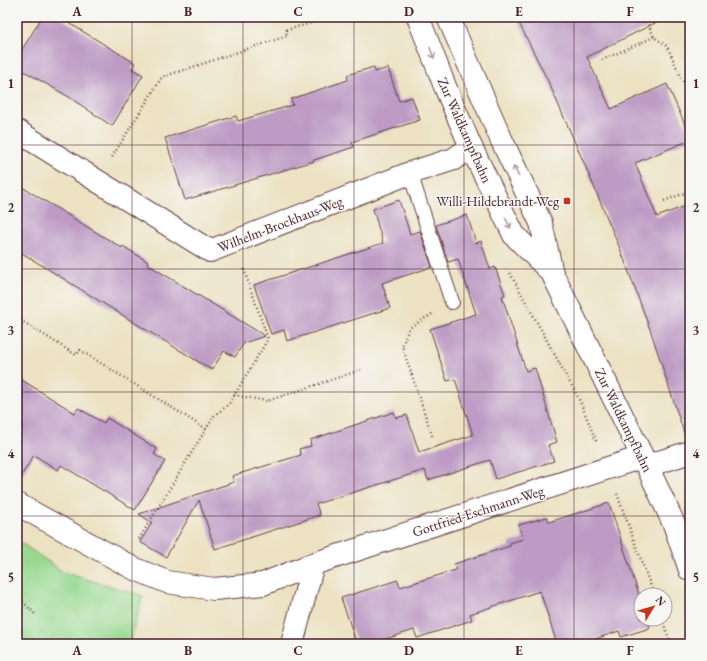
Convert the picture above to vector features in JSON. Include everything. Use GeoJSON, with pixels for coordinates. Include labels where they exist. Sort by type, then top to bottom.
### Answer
{"type":"FeatureCollection","features":[{"type":"Feature","properties":{"kind":"street","name":"Zur Waldkampfbahn"},"geometry":{"type":"LineString","coordinates":[[418,17],[446,89],[471,147],[514,235],[552,273]]}},
{"type":"Feature","properties":{"kind":"street","name":"Zur Waldkampfbahn"},"geometry":{"type":"LineString","coordinates":[[448,17],[485,103],[541,223],[552,273],[674,524],[690,570]]}},
{"type":"Feature","properties":{"kind":"street","name":"Wilhelm-Brockhaus-Weg"},"geometry":{"type":"LineString","coordinates":[[17,130],[210,252],[410,173],[454,159],[471,147]]}},
{"type":"Feature","properties":{"kind":"street"},"geometry":{"type":"LineString","coordinates":[[644,462],[690,452]]}},
{"type":"Feature","properties":{"kind":"street","name":"Gottfried-Eschmann-Weg"},"geometry":{"type":"LineString","coordinates":[[17,504],[124,563],[167,582],[214,589],[263,584],[313,564],[608,469],[644,462]]}},
{"type":"Feature","properties":{"kind":"street"},"geometry":{"type":"LineString","coordinates":[[292,644],[313,564]]}},
{"type":"Feature","properties":{"kind":"lane"},"geometry":{"type":"LineString","coordinates":[[410,173],[452,302]]}},
{"type":"Feature","properties":{"kind":"path"},"geometry":{"type":"LineString","coordinates":[[644,17],[654,37],[666,46],[690,97]]}},
{"type":"Feature","properties":{"kind":"path"},"geometry":{"type":"LineString","coordinates":[[97,181],[162,77],[287,36],[286,30],[315,22]]}},
{"type":"Feature","properties":{"kind":"path"},"geometry":{"type":"LineString","coordinates":[[602,60],[654,37]]}},
{"type":"Feature","properties":{"kind":"path"},"geometry":{"type":"LineString","coordinates":[[664,201],[690,191]]}},
{"type":"Feature","properties":{"kind":"path"},"geometry":{"type":"LineString","coordinates":[[124,563],[214,416],[229,404],[268,339],[234,242]]}},
{"type":"Feature","properties":{"kind":"path"},"geometry":{"type":"LineString","coordinates":[[506,266],[579,399],[608,469],[651,587]]}},
{"type":"Feature","properties":{"kind":"path"},"geometry":{"type":"LineString","coordinates":[[433,438],[402,346],[409,328],[452,302]]}},
{"type":"Feature","properties":{"kind":"path"},"geometry":{"type":"LineString","coordinates":[[17,318],[76,355],[80,350],[206,429]]}},
{"type":"Feature","properties":{"kind":"path"},"geometry":{"type":"LineString","coordinates":[[234,395],[267,401],[361,370]]}},
{"type":"Feature","properties":{"kind":"path"},"geometry":{"type":"LineString","coordinates":[[17,596],[35,614]]}},
{"type":"Feature","properties":{"kind":"path"},"geometry":{"type":"LineString","coordinates":[[665,627],[671,644]]}},
{"type":"Feature","properties":{"kind":"green space"},"geometry":{"type":"Polygon","coordinates":[[[17,540],[63,572],[143,596],[129,644],[17,644],[17,540]]]}},
{"type":"Feature","properties":{"kind":"building"},"geometry":{"type":"Polygon","coordinates":[[[42,17],[59,17],[135,63],[132,69],[143,75],[112,126],[69,97],[17,67],[17,58],[42,17]]]}},
{"type":"Feature","properties":{"kind":"building"},"geometry":{"type":"Polygon","coordinates":[[[516,17],[667,17],[587,57],[611,109],[667,84],[690,136],[690,140],[635,163],[657,217],[690,204],[690,436],[685,436],[651,332],[621,251],[548,81],[516,17]]]}},
{"type":"Feature","properties":{"kind":"building"},"geometry":{"type":"Polygon","coordinates":[[[374,67],[375,72],[388,68],[399,101],[412,97],[420,120],[352,142],[354,147],[314,161],[185,200],[165,138],[236,116],[238,121],[293,105],[291,99],[348,80],[347,75],[374,67]]]}},
{"type":"Feature","properties":{"kind":"building"},"geometry":{"type":"Polygon","coordinates":[[[17,184],[122,248],[123,246],[148,262],[147,264],[265,336],[244,343],[235,357],[224,351],[212,370],[140,326],[17,250],[17,184]]]}},
{"type":"Feature","properties":{"kind":"building"},"geometry":{"type":"Polygon","coordinates":[[[399,200],[410,234],[420,231],[432,267],[382,283],[390,308],[287,341],[284,330],[271,334],[254,285],[383,243],[373,209],[399,200]]]}},
{"type":"Feature","properties":{"kind":"building"},"geometry":{"type":"Polygon","coordinates":[[[467,215],[476,243],[481,241],[490,269],[495,267],[505,295],[502,296],[526,371],[535,368],[557,442],[548,445],[554,461],[496,479],[490,460],[428,480],[425,470],[316,504],[320,515],[215,549],[199,500],[166,557],[140,542],[152,523],[139,514],[234,482],[232,476],[301,455],[299,449],[311,446],[310,440],[394,412],[396,418],[407,415],[419,452],[473,435],[455,379],[447,381],[430,329],[476,314],[458,259],[448,262],[436,225],[467,215]]]}},
{"type":"Feature","properties":{"kind":"building"},"geometry":{"type":"Polygon","coordinates":[[[17,377],[75,413],[78,408],[104,423],[107,418],[157,449],[154,454],[165,461],[135,510],[61,465],[58,470],[34,455],[17,483],[17,377]]]}},
{"type":"Feature","properties":{"kind":"building"},"geometry":{"type":"Polygon","coordinates":[[[609,503],[636,587],[633,587],[633,627],[650,628],[621,637],[619,631],[580,644],[557,644],[540,591],[470,614],[472,620],[417,638],[414,630],[370,644],[357,644],[341,598],[398,580],[400,587],[456,570],[454,564],[510,546],[510,543],[523,539],[519,525],[547,517],[549,522],[609,503]]]}},
{"type":"Feature","properties":{"kind":"place","name":"Willi-Hildebrandt-Weg"},"geometry":{"type":"Point","coordinates":[567,201]}}]}
